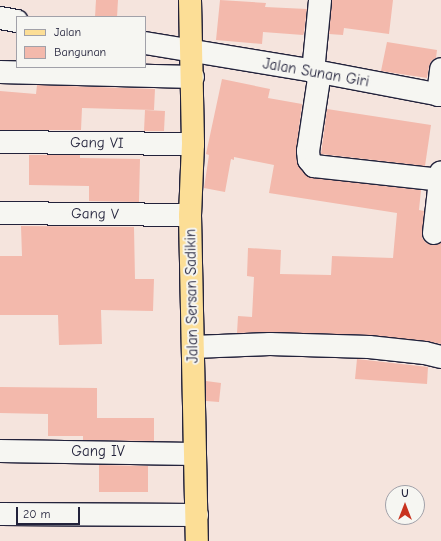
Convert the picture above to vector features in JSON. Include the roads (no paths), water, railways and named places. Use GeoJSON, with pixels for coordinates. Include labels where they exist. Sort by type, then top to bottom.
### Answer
{"type":"FeatureCollection","features":[{"type":"Feature","properties":{"kind":"main road","name":"Jalan Sersan Sadikin"},"geometry":{"type":"LineString","coordinates":[[190,0],[193,77],[193,144],[190,215],[197,541]]}},
{"type":"Feature","properties":{"kind":"street"},"geometry":{"type":"LineString","coordinates":[[320,0],[316,72],[308,151],[309,160],[314,166],[440,176],[434,233]]}},
{"type":"Feature","properties":{"kind":"street"},"geometry":{"type":"LineString","coordinates":[[0,18],[16,21]]}},
{"type":"Feature","properties":{"kind":"street","name":"Jalan Sunan Giri"},"geometry":{"type":"LineString","coordinates":[[146,43],[192,50],[439,95]]}},
{"type":"Feature","properties":{"kind":"street"},"geometry":{"type":"LineString","coordinates":[[439,95],[441,70]]}},
{"type":"Feature","properties":{"kind":"street"},"geometry":{"type":"LineString","coordinates":[[0,72],[193,77]]}},
{"type":"Feature","properties":{"kind":"street","name":"Gang VI"},"geometry":{"type":"LineString","coordinates":[[0,142],[193,144]]}},
{"type":"Feature","properties":{"kind":"street","name":"Gang V"},"geometry":{"type":"LineString","coordinates":[[0,213],[190,215]]}},
{"type":"Feature","properties":{"kind":"street"},"geometry":{"type":"LineString","coordinates":[[193,347],[270,344],[368,347],[441,357]]}},
{"type":"Feature","properties":{"kind":"street","name":"Gang IV"},"geometry":{"type":"LineString","coordinates":[[0,451],[195,454]]}},
{"type":"Feature","properties":{"kind":"street"},"geometry":{"type":"LineString","coordinates":[[0,514],[197,515]]}}]}
